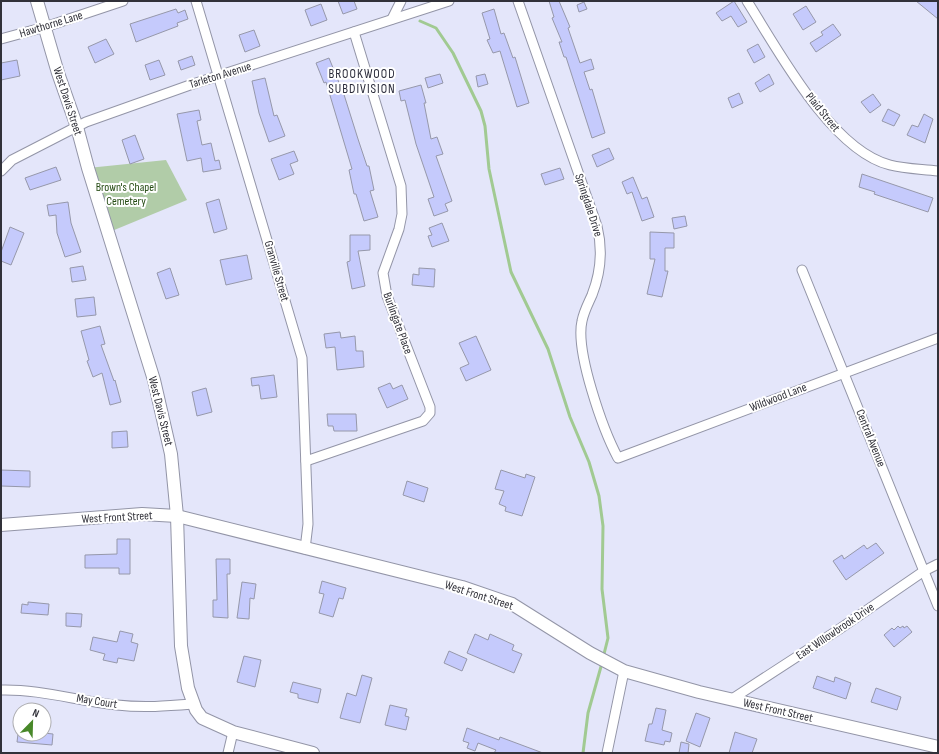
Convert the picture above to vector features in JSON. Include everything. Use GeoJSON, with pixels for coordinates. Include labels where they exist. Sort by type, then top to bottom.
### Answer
{"type":"FeatureCollection","features":[{"type":"Feature","properties":{"kind":"street","name":"West Davis Street"},"geometry":{"type":"LineString","coordinates":[[37,1],[58,73],[78,127],[88,168],[162,412],[171,454],[177,516],[181,646],[188,688],[196,710],[202,718],[233,732],[313,753]]}},
{"type":"Feature","properties":{"kind":"street","name":"Hawthorne Lane"},"geometry":{"type":"LineString","coordinates":[[1,39],[45,27],[123,1]]}},
{"type":"Feature","properties":{"kind":"street","name":"Granville Street"},"geometry":{"type":"LineString","coordinates":[[196,1],[302,358],[308,524],[305,549]]}},
{"type":"Feature","properties":{"kind":"street"},"geometry":{"type":"LineString","coordinates":[[392,19],[401,1]]}},
{"type":"Feature","properties":{"kind":"street","name":"Tarleton Avenue"},"geometry":{"type":"LineString","coordinates":[[1,171],[12,160],[86,122],[219,76],[449,1]]}},
{"type":"Feature","properties":{"kind":"street","name":"Springdale Drive"},"geometry":{"type":"LineString","coordinates":[[518,1],[598,226],[601,241],[599,274],[581,322],[581,348],[589,381],[618,458]]}},
{"type":"Feature","properties":{"kind":"street","name":"Plaid Street"},"geometry":{"type":"LineString","coordinates":[[747,1],[824,117],[845,138],[867,155],[889,165],[938,171]]}},
{"type":"Feature","properties":{"kind":"street","name":"Burlingate Place"},"geometry":{"type":"LineString","coordinates":[[306,461],[424,421],[430,413],[430,407],[387,296],[384,283],[383,273],[399,230],[402,214],[401,186],[354,32]]}},
{"type":"Feature","properties":{"kind":"street","name":"Central Avenue"},"geometry":{"type":"LineString","coordinates":[[802,270],[938,606]]}},
{"type":"Feature","properties":{"kind":"street","name":"Wildwood Lane"},"geometry":{"type":"LineString","coordinates":[[618,458],[938,338]]}},
{"type":"Feature","properties":{"kind":"street","name":"West Front Street"},"geometry":{"type":"LineString","coordinates":[[1,525],[142,514],[177,516],[497,598],[523,610],[590,653],[624,671],[732,699],[938,747]]}},
{"type":"Feature","properties":{"kind":"street","name":"East Willowbrook Drive"},"geometry":{"type":"LineString","coordinates":[[732,699],[838,630],[924,571],[938,564]]}},
{"type":"Feature","properties":{"kind":"street"},"geometry":{"type":"LineString","coordinates":[[606,753],[624,671]]}},
{"type":"Feature","properties":{"kind":"street","name":"May Court"},"geometry":{"type":"LineString","coordinates":[[1,690],[18,689],[117,705],[155,708],[194,704]]}},
{"type":"Feature","properties":{"kind":"street"},"geometry":{"type":"LineString","coordinates":[[228,753],[233,732]]}},
{"type":"Feature","properties":{"kind":"green space","name":"Brown's Chapel Cemetery"},"geometry":{"type":"Polygon","coordinates":[[[166,160],[187,200],[107,233],[88,168],[166,160]]]}},
{"type":"Feature","properties":{"kind":"building"},"geometry":{"type":"Polygon","coordinates":[[[338,1],[354,1],[357,9],[343,14],[338,1]]]}},
{"type":"Feature","properties":{"kind":"building"},"geometry":{"type":"Polygon","coordinates":[[[549,1],[559,1],[570,27],[568,28],[580,63],[591,59],[594,69],[584,72],[590,90],[592,89],[605,133],[592,138],[566,57],[564,57],[559,42],[562,42],[552,18],[554,17],[549,1]]]}},
{"type":"Feature","properties":{"kind":"building"},"geometry":{"type":"Polygon","coordinates":[[[734,1],[747,22],[738,27],[731,16],[722,21],[716,13],[734,1]]]}},
{"type":"Feature","properties":{"kind":"building"},"geometry":{"type":"Polygon","coordinates":[[[916,1],[938,1],[938,19],[916,1]]]}},
{"type":"Feature","properties":{"kind":"building"},"geometry":{"type":"Polygon","coordinates":[[[584,2],[587,9],[579,12],[577,5],[584,2]]]}},
{"type":"Feature","properties":{"kind":"building"},"geometry":{"type":"Polygon","coordinates":[[[321,4],[327,20],[311,26],[305,10],[321,4]]]}},
{"type":"Feature","properties":{"kind":"building"},"geometry":{"type":"Polygon","coordinates":[[[806,6],[816,22],[803,30],[793,14],[806,6]]]}},
{"type":"Feature","properties":{"kind":"building"},"geometry":{"type":"Polygon","coordinates":[[[176,9],[178,13],[185,10],[188,19],[177,23],[178,26],[136,42],[130,24],[176,9]]]}},
{"type":"Feature","properties":{"kind":"building"},"geometry":{"type":"Polygon","coordinates":[[[494,9],[501,34],[504,33],[513,58],[515,57],[529,103],[517,107],[500,51],[493,53],[487,40],[490,39],[482,13],[494,9]]]}},
{"type":"Feature","properties":{"kind":"building"},"geometry":{"type":"Polygon","coordinates":[[[833,24],[841,35],[816,52],[810,43],[823,35],[821,32],[833,24]]]}},
{"type":"Feature","properties":{"kind":"building"},"geometry":{"type":"Polygon","coordinates":[[[254,30],[260,46],[245,52],[239,35],[254,30]]]}},
{"type":"Feature","properties":{"kind":"building"},"geometry":{"type":"Polygon","coordinates":[[[106,39],[114,54],[95,63],[88,47],[106,39]]]}},
{"type":"Feature","properties":{"kind":"building"},"geometry":{"type":"Polygon","coordinates":[[[758,44],[765,57],[754,63],[747,50],[758,44]]]}},
{"type":"Feature","properties":{"kind":"building"},"geometry":{"type":"Polygon","coordinates":[[[192,56],[195,65],[181,70],[178,61],[192,56]]]}},
{"type":"Feature","properties":{"kind":"building"},"geometry":{"type":"Polygon","coordinates":[[[329,58],[341,85],[367,166],[369,166],[374,190],[370,191],[378,217],[364,221],[356,194],[354,194],[349,170],[352,169],[326,82],[324,83],[316,63],[329,58]]]}},
{"type":"Feature","properties":{"kind":"building"},"geometry":{"type":"Polygon","coordinates":[[[17,60],[20,76],[1,80],[1,63],[17,60]]]}},
{"type":"Feature","properties":{"kind":"building"},"geometry":{"type":"Polygon","coordinates":[[[159,60],[165,75],[150,80],[145,65],[159,60]]]}},
{"type":"Feature","properties":{"kind":"building"},"geometry":{"type":"Polygon","coordinates":[[[440,74],[443,83],[428,88],[425,78],[440,74]]]}},
{"type":"Feature","properties":{"kind":"building"},"geometry":{"type":"Polygon","coordinates":[[[485,74],[488,84],[478,87],[476,76],[485,74]]]}},
{"type":"Feature","properties":{"kind":"building"},"geometry":{"type":"Polygon","coordinates":[[[769,74],[774,84],[760,92],[755,83],[769,74]]]}},
{"type":"Feature","properties":{"kind":"building"},"geometry":{"type":"Polygon","coordinates":[[[265,78],[274,116],[277,115],[285,136],[269,142],[259,113],[252,81],[265,78]]]}},
{"type":"Feature","properties":{"kind":"building"},"geometry":{"type":"Polygon","coordinates":[[[421,85],[426,103],[424,103],[431,139],[437,137],[443,154],[436,156],[452,201],[445,204],[448,211],[434,216],[428,199],[434,197],[416,144],[405,100],[401,101],[399,91],[421,85]]]}},
{"type":"Feature","properties":{"kind":"building"},"geometry":{"type":"Polygon","coordinates":[[[739,93],[743,103],[732,108],[728,98],[739,93]]]}},
{"type":"Feature","properties":{"kind":"building"},"geometry":{"type":"Polygon","coordinates":[[[873,94],[881,105],[870,113],[861,102],[873,94]]]}},
{"type":"Feature","properties":{"kind":"building"},"geometry":{"type":"Polygon","coordinates":[[[888,109],[900,115],[894,126],[882,121],[888,109]]]}},
{"type":"Feature","properties":{"kind":"building"},"geometry":{"type":"Polygon","coordinates":[[[199,110],[201,120],[197,121],[202,145],[211,143],[215,161],[219,160],[221,169],[203,172],[201,158],[187,161],[177,114],[199,110]]]}},
{"type":"Feature","properties":{"kind":"building"},"geometry":{"type":"Polygon","coordinates":[[[924,114],[933,119],[925,143],[907,135],[912,125],[918,127],[924,114]]]}},
{"type":"Feature","properties":{"kind":"building"},"geometry":{"type":"Polygon","coordinates":[[[135,135],[144,159],[130,164],[122,140],[135,135]]]}},
{"type":"Feature","properties":{"kind":"building"},"geometry":{"type":"Polygon","coordinates":[[[609,148],[614,159],[597,167],[592,155],[609,148]]]}},
{"type":"Feature","properties":{"kind":"building"},"geometry":{"type":"Polygon","coordinates":[[[294,151],[298,161],[290,164],[294,174],[279,180],[271,159],[294,151]]]}},
{"type":"Feature","properties":{"kind":"building"},"geometry":{"type":"Polygon","coordinates":[[[56,167],[61,180],[30,190],[25,178],[56,167]]]}},
{"type":"Feature","properties":{"kind":"building"},"geometry":{"type":"Polygon","coordinates":[[[560,168],[564,179],[545,185],[541,174],[560,168]]]}},
{"type":"Feature","properties":{"kind":"building"},"geometry":{"type":"Polygon","coordinates":[[[862,174],[933,198],[928,212],[874,194],[875,192],[859,187],[862,174]]]}},
{"type":"Feature","properties":{"kind":"building"},"geometry":{"type":"Polygon","coordinates":[[[633,177],[642,199],[647,197],[654,217],[642,221],[632,192],[627,194],[622,182],[633,177]]]}},
{"type":"Feature","properties":{"kind":"building"},"geometry":{"type":"Polygon","coordinates":[[[219,199],[227,229],[214,233],[206,203],[219,199]]]}},
{"type":"Feature","properties":{"kind":"building"},"geometry":{"type":"Polygon","coordinates":[[[68,202],[71,223],[81,252],[65,257],[57,233],[56,215],[49,216],[47,205],[68,202]]]}},
{"type":"Feature","properties":{"kind":"building"},"geometry":{"type":"Polygon","coordinates":[[[685,216],[687,226],[674,229],[672,218],[685,216]]]}},
{"type":"Feature","properties":{"kind":"building"},"geometry":{"type":"Polygon","coordinates":[[[442,223],[449,241],[432,247],[428,236],[432,235],[429,228],[442,223]]]}},
{"type":"Feature","properties":{"kind":"building"},"geometry":{"type":"Polygon","coordinates":[[[10,227],[24,233],[11,265],[1,261],[1,252],[10,227]]]}},
{"type":"Feature","properties":{"kind":"building"},"geometry":{"type":"Polygon","coordinates":[[[650,232],[674,233],[674,248],[665,248],[665,271],[668,271],[662,297],[647,294],[655,259],[650,259],[650,232]]]}},
{"type":"Feature","properties":{"kind":"building"},"geometry":{"type":"Polygon","coordinates":[[[350,235],[370,235],[370,250],[358,251],[365,286],[352,289],[347,262],[350,261],[350,235]]]}},
{"type":"Feature","properties":{"kind":"building"},"geometry":{"type":"Polygon","coordinates":[[[247,255],[252,279],[226,285],[220,260],[247,255]]]}},
{"type":"Feature","properties":{"kind":"building"},"geometry":{"type":"Polygon","coordinates":[[[83,266],[86,280],[72,282],[70,268],[83,266]]]}},
{"type":"Feature","properties":{"kind":"building"},"geometry":{"type":"Polygon","coordinates":[[[170,268],[179,295],[166,299],[157,273],[170,268]]]}},
{"type":"Feature","properties":{"kind":"building"},"geometry":{"type":"Polygon","coordinates":[[[419,268],[435,269],[434,287],[412,285],[413,274],[419,275],[419,268]]]}},
{"type":"Feature","properties":{"kind":"building"},"geometry":{"type":"Polygon","coordinates":[[[94,297],[96,315],[77,317],[75,299],[94,297]]]}},
{"type":"Feature","properties":{"kind":"building"},"geometry":{"type":"Polygon","coordinates":[[[100,326],[105,344],[101,345],[114,381],[115,380],[121,402],[110,405],[102,373],[93,377],[87,361],[89,360],[81,331],[100,326]]]}},
{"type":"Feature","properties":{"kind":"building"},"geometry":{"type":"Polygon","coordinates":[[[340,332],[341,338],[355,336],[356,351],[363,351],[364,367],[337,370],[335,347],[326,348],[324,334],[340,332]]]}},
{"type":"Feature","properties":{"kind":"building"},"geometry":{"type":"Polygon","coordinates":[[[476,336],[491,370],[466,381],[460,368],[469,364],[459,343],[476,336]]]}},
{"type":"Feature","properties":{"kind":"building"},"geometry":{"type":"Polygon","coordinates":[[[274,375],[277,397],[261,399],[259,385],[252,386],[251,378],[274,375]]]}},
{"type":"Feature","properties":{"kind":"building"},"geometry":{"type":"Polygon","coordinates":[[[390,383],[393,389],[402,385],[408,399],[387,408],[378,388],[390,383]]]}},
{"type":"Feature","properties":{"kind":"building"},"geometry":{"type":"Polygon","coordinates":[[[206,388],[212,412],[197,416],[192,392],[206,388]]]}},
{"type":"Feature","properties":{"kind":"building"},"geometry":{"type":"Polygon","coordinates":[[[327,414],[356,414],[357,431],[334,431],[333,426],[328,426],[327,414]]]}},
{"type":"Feature","properties":{"kind":"building"},"geometry":{"type":"Polygon","coordinates":[[[127,431],[128,447],[112,448],[112,432],[127,431]]]}},
{"type":"Feature","properties":{"kind":"building"},"geometry":{"type":"Polygon","coordinates":[[[1,470],[30,471],[30,487],[1,486],[1,470]]]}},
{"type":"Feature","properties":{"kind":"building"},"geometry":{"type":"Polygon","coordinates":[[[501,470],[525,478],[526,474],[535,477],[522,516],[505,511],[506,507],[499,504],[504,491],[495,489],[501,470]]]}},
{"type":"Feature","properties":{"kind":"building"},"geometry":{"type":"Polygon","coordinates":[[[407,481],[428,488],[424,502],[403,495],[407,481]]]}},
{"type":"Feature","properties":{"kind":"building"},"geometry":{"type":"Polygon","coordinates":[[[117,539],[130,539],[130,574],[119,574],[119,568],[85,568],[85,555],[117,554],[117,539]]]}},
{"type":"Feature","properties":{"kind":"building"},"geometry":{"type":"Polygon","coordinates":[[[876,543],[884,553],[846,580],[833,561],[842,555],[844,559],[864,545],[867,549],[876,543]]]}},
{"type":"Feature","properties":{"kind":"building"},"geometry":{"type":"Polygon","coordinates":[[[216,559],[230,559],[230,574],[227,574],[228,618],[213,617],[213,600],[217,600],[216,559]]]}},
{"type":"Feature","properties":{"kind":"building"},"geometry":{"type":"Polygon","coordinates":[[[322,581],[346,588],[343,599],[339,598],[333,617],[319,613],[324,594],[319,593],[322,581]]]}},
{"type":"Feature","properties":{"kind":"building"},"geometry":{"type":"Polygon","coordinates":[[[242,582],[256,584],[254,599],[250,598],[249,619],[237,618],[242,582]]]}},
{"type":"Feature","properties":{"kind":"building"},"geometry":{"type":"Polygon","coordinates":[[[28,602],[49,604],[48,615],[21,613],[22,604],[28,605],[28,602]]]}},
{"type":"Feature","properties":{"kind":"building"},"geometry":{"type":"Polygon","coordinates":[[[66,613],[82,614],[81,627],[66,626],[66,613]]]}},
{"type":"Feature","properties":{"kind":"building"},"geometry":{"type":"Polygon","coordinates":[[[898,626],[900,628],[903,626],[904,628],[907,626],[912,632],[894,647],[884,635],[892,628],[894,630],[898,626]]]}},
{"type":"Feature","properties":{"kind":"building"},"geometry":{"type":"Polygon","coordinates":[[[120,631],[133,634],[131,642],[138,644],[134,661],[118,658],[117,663],[103,660],[105,654],[90,650],[93,637],[117,642],[120,631]]]}},
{"type":"Feature","properties":{"kind":"building"},"geometry":{"type":"Polygon","coordinates":[[[475,634],[488,640],[490,634],[514,645],[512,650],[522,654],[514,673],[467,653],[475,634]]]}},
{"type":"Feature","properties":{"kind":"building"},"geometry":{"type":"Polygon","coordinates":[[[449,651],[467,659],[462,671],[444,663],[449,651]]]}},
{"type":"Feature","properties":{"kind":"building"},"geometry":{"type":"Polygon","coordinates":[[[244,656],[261,660],[255,687],[237,682],[244,656]]]}},
{"type":"Feature","properties":{"kind":"building"},"geometry":{"type":"Polygon","coordinates":[[[362,675],[372,678],[360,723],[340,718],[347,693],[356,696],[362,675]]]}},
{"type":"Feature","properties":{"kind":"building"},"geometry":{"type":"Polygon","coordinates":[[[817,676],[834,682],[835,677],[851,683],[846,699],[813,688],[817,676]]]}},
{"type":"Feature","properties":{"kind":"building"},"geometry":{"type":"Polygon","coordinates":[[[293,682],[321,689],[318,703],[298,698],[298,694],[290,692],[293,682]]]}},
{"type":"Feature","properties":{"kind":"building"},"geometry":{"type":"Polygon","coordinates":[[[876,688],[901,697],[897,710],[871,702],[876,688]]]}},
{"type":"Feature","properties":{"kind":"building"},"geometry":{"type":"Polygon","coordinates":[[[390,705],[407,709],[405,716],[409,717],[406,730],[385,725],[390,705]]]}},
{"type":"Feature","properties":{"kind":"building"},"geometry":{"type":"Polygon","coordinates":[[[656,708],[666,710],[662,730],[672,733],[670,742],[665,741],[664,745],[645,741],[649,724],[652,724],[656,708]]]}},
{"type":"Feature","properties":{"kind":"building"},"geometry":{"type":"Polygon","coordinates":[[[696,713],[710,718],[700,747],[686,741],[696,713]]]}},
{"type":"Feature","properties":{"kind":"building"},"geometry":{"type":"Polygon","coordinates":[[[467,728],[499,740],[500,737],[543,753],[494,753],[496,750],[478,743],[475,751],[467,748],[469,743],[463,741],[467,728]]]}},
{"type":"Feature","properties":{"kind":"building"},"geometry":{"type":"Polygon","coordinates":[[[735,732],[757,739],[752,753],[729,753],[735,732]]]}},
{"type":"Feature","properties":{"kind":"building"},"geometry":{"type":"Polygon","coordinates":[[[52,734],[53,734],[52,745],[17,742],[52,742],[52,734]]]}},
{"type":"Feature","properties":{"kind":"building"},"geometry":{"type":"Polygon","coordinates":[[[681,742],[689,744],[688,753],[679,753],[681,742]]]}},
{"type":"Feature","properties":{"kind":"waterway"},"geometry":{"type":"LineString","coordinates":[[420,21],[436,28],[453,53],[481,111],[485,126],[489,169],[511,272],[548,349],[570,417],[589,462],[599,496],[603,526],[602,589],[608,638],[603,658]]}},
{"type":"Feature","properties":{"kind":"waterway"},"geometry":{"type":"LineString","coordinates":[[583,753],[588,713],[602,663]]}},
{"type":"Feature","properties":{"kind":"district","name":"BROOKWOOD SUBDIVISION"},"geometry":{"type":"Point","coordinates":[362,80]}}]}
